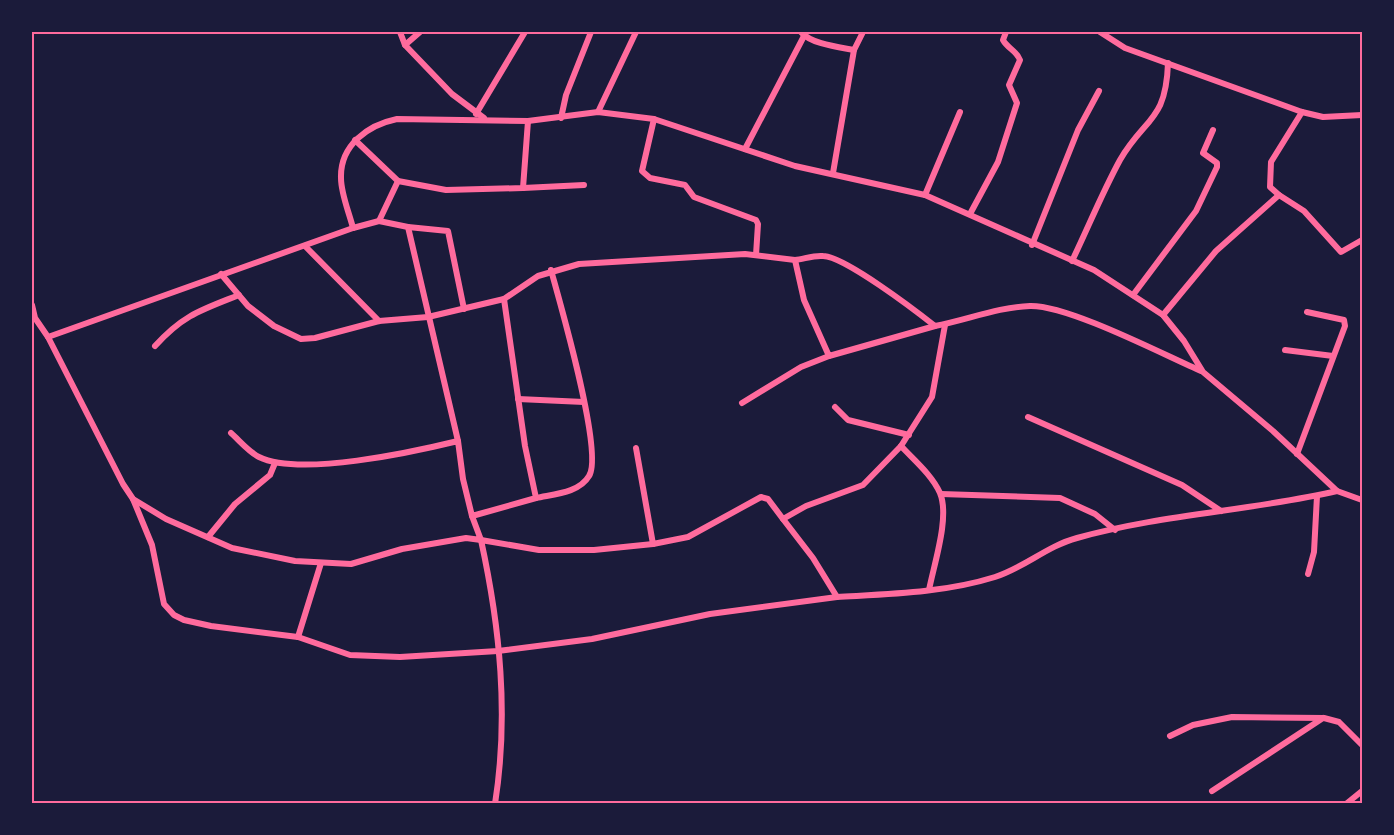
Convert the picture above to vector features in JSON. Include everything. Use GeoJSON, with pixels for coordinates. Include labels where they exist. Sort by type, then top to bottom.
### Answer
{"type":"FeatureCollection","features":[{"type":"Feature","properties":{"kind":"street"},"geometry":{"type":"LineString","coordinates":[[400,32],[405,45],[452,94],[476,114],[488,120]]}},
{"type":"Feature","properties":{"kind":"street"},"geometry":{"type":"LineString","coordinates":[[405,45],[420,32]]}},
{"type":"Feature","properties":{"kind":"street"},"geometry":{"type":"LineString","coordinates":[[476,114],[525,32]]}},
{"type":"Feature","properties":{"kind":"street"},"geometry":{"type":"LineString","coordinates":[[561,118],[566,95],[591,32]]}},
{"type":"Feature","properties":{"kind":"street"},"geometry":{"type":"LineString","coordinates":[[598,112],[636,32]]}},
{"type":"Feature","properties":{"kind":"street"},"geometry":{"type":"LineString","coordinates":[[833,173],[854,50],[863,32]]}},
{"type":"Feature","properties":{"kind":"street"},"geometry":{"type":"LineString","coordinates":[[970,214],[998,162],[1017,104],[1009,85],[1020,60],[1016,52],[1006,46],[1003,40],[1006,32]]}},
{"type":"Feature","properties":{"kind":"street"},"geometry":{"type":"LineString","coordinates":[[1100,32],[1125,48],[1302,112],[1323,117],[1362,115]]}},
{"type":"Feature","properties":{"kind":"street"},"geometry":{"type":"LineString","coordinates":[[745,149],[802,34],[854,50]]}},
{"type":"Feature","properties":{"kind":"street"},"geometry":{"type":"LineString","coordinates":[[1072,261],[1121,159],[1148,127],[1163,102],[1168,63]]}},
{"type":"Feature","properties":{"kind":"street"},"geometry":{"type":"LineString","coordinates":[[1032,245],[1078,130],[1099,91]]}},
{"type":"Feature","properties":{"kind":"street"},"geometry":{"type":"LineString","coordinates":[[353,228],[341,178],[343,160],[355,140],[378,123],[397,119],[528,121],[598,112],[654,119],[795,166],[925,195],[970,214],[1032,245],[1094,270],[1163,315],[1184,341],[1203,372],[1337,491],[1362,500]]}},
{"type":"Feature","properties":{"kind":"street"},"geometry":{"type":"LineString","coordinates":[[925,195],[960,112]]}},
{"type":"Feature","properties":{"kind":"street"},"geometry":{"type":"LineString","coordinates":[[1302,112],[1271,162],[1270,187],[1304,211],[1341,252],[1362,240]]}},
{"type":"Feature","properties":{"kind":"street"},"geometry":{"type":"LineString","coordinates":[[654,119],[642,171],[650,178],[685,185],[694,196],[756,220],[758,224],[756,255]]}},
{"type":"Feature","properties":{"kind":"street"},"geometry":{"type":"LineString","coordinates":[[523,188],[528,121]]}},
{"type":"Feature","properties":{"kind":"street"},"geometry":{"type":"LineString","coordinates":[[1133,295],[1196,211],[1217,167],[1217,163],[1203,153],[1213,130]]}},
{"type":"Feature","properties":{"kind":"street"},"geometry":{"type":"LineString","coordinates":[[355,140],[398,181],[446,190],[585,185]]}},
{"type":"Feature","properties":{"kind":"street"},"geometry":{"type":"LineString","coordinates":[[379,220],[398,181]]}},
{"type":"Feature","properties":{"kind":"street"},"geometry":{"type":"LineString","coordinates":[[1163,315],[1216,252],[1279,195]]}},
{"type":"Feature","properties":{"kind":"street"},"geometry":{"type":"LineString","coordinates":[[48,337],[379,220],[408,227],[448,231],[464,309]]}},
{"type":"Feature","properties":{"kind":"street"},"geometry":{"type":"LineString","coordinates":[[408,227],[458,441],[463,479],[472,516],[481,540],[491,585],[503,690],[500,773],[495,804]]}},
{"type":"Feature","properties":{"kind":"street"},"geometry":{"type":"LineString","coordinates":[[304,246],[379,321]]}},
{"type":"Feature","properties":{"kind":"street"},"geometry":{"type":"LineString","coordinates":[[221,274],[239,295],[274,326],[301,339],[315,338],[379,321],[428,317],[504,299],[551,270],[615,260],[756,255],[795,260],[824,256],[835,258],[896,295],[935,326]]}},
{"type":"Feature","properties":{"kind":"street"},"geometry":{"type":"LineString","coordinates":[[795,260],[804,300],[829,356]]}},
{"type":"Feature","properties":{"kind":"street"},"geometry":{"type":"LineString","coordinates":[[472,516],[575,489],[591,474],[594,465],[584,402],[551,270]]}},
{"type":"Feature","properties":{"kind":"street"},"geometry":{"type":"LineString","coordinates":[[155,346],[175,325],[199,310],[239,295]]}},
{"type":"Feature","properties":{"kind":"street"},"geometry":{"type":"LineString","coordinates":[[504,299],[518,399],[536,498]]}},
{"type":"Feature","properties":{"kind":"street"},"geometry":{"type":"LineString","coordinates":[[32,305],[35,318],[48,337],[123,484],[134,499],[152,545],[164,604],[174,615],[183,620],[211,626],[298,637],[327,648],[366,656],[498,651],[592,639],[710,614],[837,597],[929,590],[995,577],[1043,551],[1075,538],[1337,491]]}},
{"type":"Feature","properties":{"kind":"street"},"geometry":{"type":"LineString","coordinates":[[742,404],[801,367],[829,356],[1012,307],[1033,306],[1075,317],[1203,372]]}},
{"type":"Feature","properties":{"kind":"street"},"geometry":{"type":"LineString","coordinates":[[1297,454],[1344,320],[1307,312]]}},
{"type":"Feature","properties":{"kind":"street"},"geometry":{"type":"LineString","coordinates":[[783,519],[806,506],[863,486],[901,446],[932,397],[945,325]]}},
{"type":"Feature","properties":{"kind":"street"},"geometry":{"type":"LineString","coordinates":[[1285,350],[1333,356]]}},
{"type":"Feature","properties":{"kind":"street"},"geometry":{"type":"LineString","coordinates":[[518,399],[584,402]]}},
{"type":"Feature","properties":{"kind":"street"},"geometry":{"type":"LineString","coordinates":[[835,408],[843,418],[909,435]]}},
{"type":"Feature","properties":{"kind":"street"},"geometry":{"type":"LineString","coordinates":[[1028,417],[1172,480],[1222,511]]}},
{"type":"Feature","properties":{"kind":"street"},"geometry":{"type":"LineString","coordinates":[[231,433],[256,456],[276,463],[323,463],[371,458],[415,452],[458,441]]}},
{"type":"Feature","properties":{"kind":"street"},"geometry":{"type":"LineString","coordinates":[[901,446],[933,481],[941,494],[942,522],[929,590]]}},
{"type":"Feature","properties":{"kind":"street"},"geometry":{"type":"LineString","coordinates":[[636,448],[653,544]]}},
{"type":"Feature","properties":{"kind":"street"},"geometry":{"type":"LineString","coordinates":[[208,537],[236,504],[270,475],[276,463]]}},
{"type":"Feature","properties":{"kind":"street"},"geometry":{"type":"LineString","coordinates":[[941,494],[1060,498],[1095,514],[1115,530]]}},
{"type":"Feature","properties":{"kind":"street"},"geometry":{"type":"LineString","coordinates":[[1308,574],[1314,552],[1317,496]]}},
{"type":"Feature","properties":{"kind":"street"},"geometry":{"type":"LineString","coordinates":[[134,499],[166,519],[232,548],[295,561],[351,564],[402,549],[466,538],[539,550],[594,550],[653,544],[688,537],[761,497],[768,500],[813,558],[837,597]]}},
{"type":"Feature","properties":{"kind":"street"},"geometry":{"type":"LineString","coordinates":[[298,637],[321,563]]}},
{"type":"Feature","properties":{"kind":"street"},"geometry":{"type":"LineString","coordinates":[[1170,736],[1193,725],[1232,717],[1324,718],[1339,722],[1362,745]]}},
{"type":"Feature","properties":{"kind":"street"},"geometry":{"type":"LineString","coordinates":[[1212,790],[1324,718]]}},
{"type":"Feature","properties":{"kind":"street"},"geometry":{"type":"LineString","coordinates":[[1346,804],[1362,791]]}}]}
